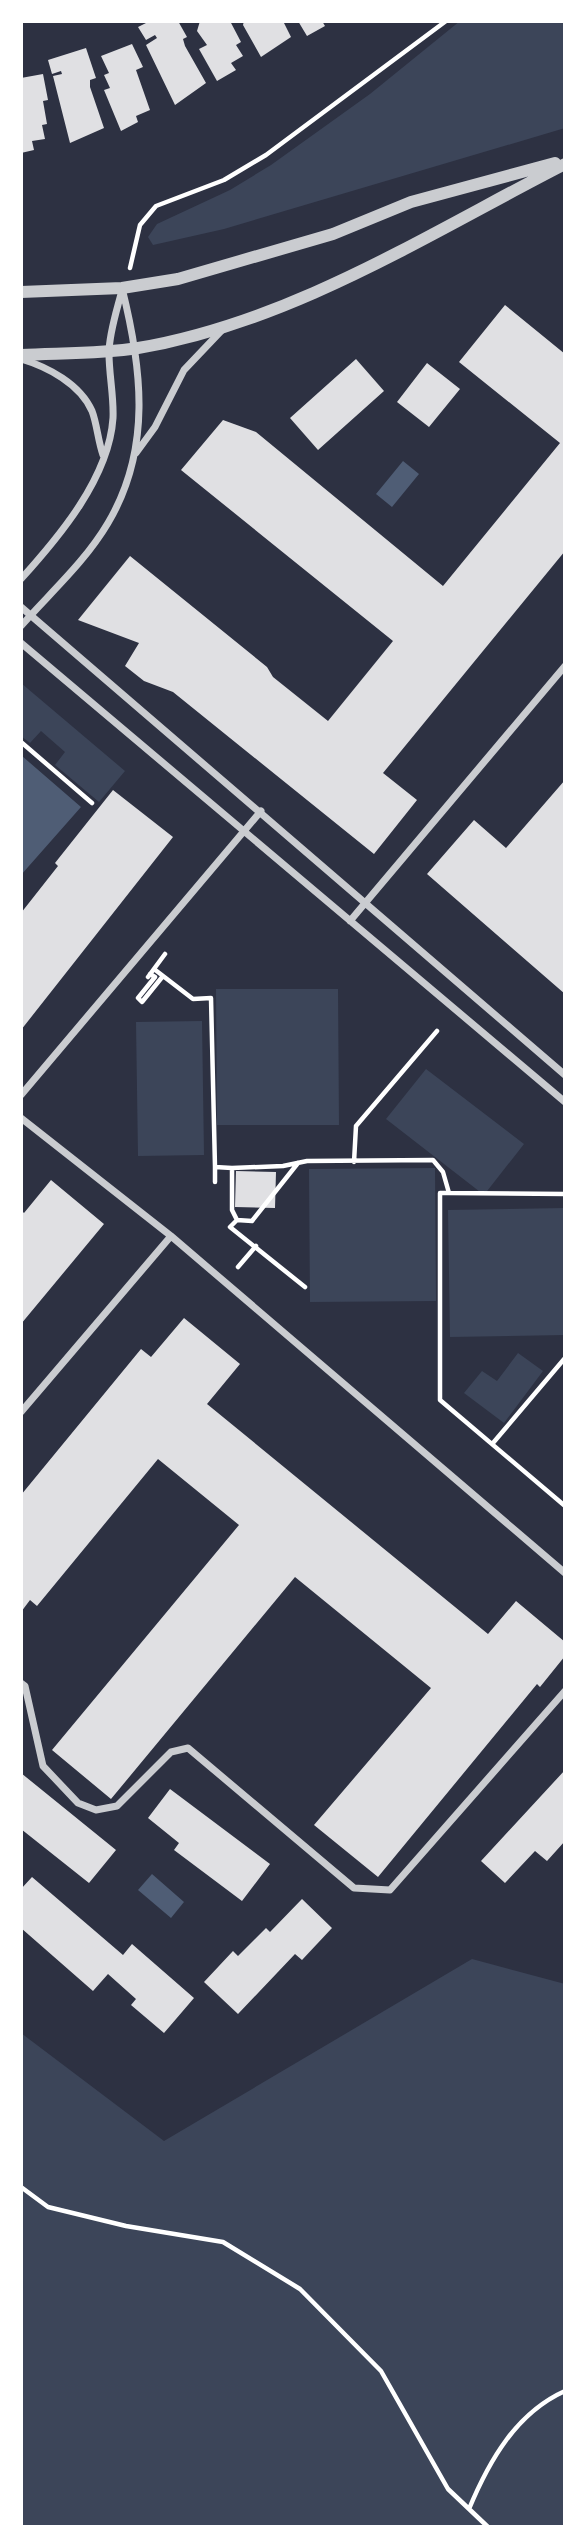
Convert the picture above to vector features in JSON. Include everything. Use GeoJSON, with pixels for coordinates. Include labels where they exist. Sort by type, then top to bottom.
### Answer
{"type":"FeatureCollection","features":[{"type":"Feature","properties":{"kind":"street"},"geometry":{"type":"LineString","coordinates":[[21,292],[122,288],[178,279],[333,234],[411,202],[565,162]]}},
{"type":"Feature","properties":{"kind":"street"},"geometry":{"type":"LineString","coordinates":[[21,357],[137,348],[270,312],[369,267],[565,162]]}},
{"type":"Feature","properties":{"kind":"street"},"geometry":{"type":"LineString","coordinates":[[21,626],[69,574],[107,524],[126,486],[136,454],[139,415],[137,348],[122,288]]}},
{"type":"Feature","properties":{"kind":"street"},"geometry":{"type":"LineString","coordinates":[[21,579],[72,519],[90,488],[103,456],[113,420],[108,350],[122,288]]}},
{"type":"Feature","properties":{"kind":"street"},"geometry":{"type":"LineString","coordinates":[[136,454],[151,433],[184,370],[229,324]]}},
{"type":"Feature","properties":{"kind":"street"},"geometry":{"type":"LineString","coordinates":[[21,357],[56,375],[85,400],[92,413],[103,456]]}},
{"type":"Feature","properties":{"kind":"street"},"geometry":{"type":"LineString","coordinates":[[21,607],[565,1075]]}},
{"type":"Feature","properties":{"kind":"street"},"geometry":{"type":"LineString","coordinates":[[21,643],[565,1102]]}},
{"type":"Feature","properties":{"kind":"street"},"geometry":{"type":"LineString","coordinates":[[350,921],[565,666]]}},
{"type":"Feature","properties":{"kind":"street"},"geometry":{"type":"LineString","coordinates":[[21,1095],[261,811]]}},
{"type":"Feature","properties":{"kind":"street"},"geometry":{"type":"LineString","coordinates":[[21,1118],[171,1236],[565,1573]]}},
{"type":"Feature","properties":{"kind":"street"},"geometry":{"type":"LineString","coordinates":[[21,1412],[171,1236]]}},
{"type":"Feature","properties":{"kind":"street"},"geometry":{"type":"LineString","coordinates":[[21,1683],[25,1686],[43,1766],[78,1803],[96,1810],[117,1806],[171,1752],[188,1748],[354,1888],[367,1890],[390,1890],[565,1691]]}},
{"type":"Feature","properties":{"kind":"path"},"geometry":{"type":"LineString","coordinates":[[122,288],[135,256],[140,225],[156,206],[224,180],[266,155],[446,21]]}},
{"type":"Feature","properties":{"kind":"path"},"geometry":{"type":"LineString","coordinates":[[21,742],[92,803]]}},
{"type":"Feature","properties":{"kind":"path"},"geometry":{"type":"LineString","coordinates":[[151,973],[165,954]]}},
{"type":"Feature","properties":{"kind":"path"},"geometry":{"type":"LineString","coordinates":[[151,973],[163,976],[193,999],[211,998],[215,1182]]}},
{"type":"Feature","properties":{"kind":"path"},"geometry":{"type":"LineString","coordinates":[[151,973],[155,978],[138,998],[142,1002],[163,976]]}},
{"type":"Feature","properties":{"kind":"path"},"geometry":{"type":"LineString","coordinates":[[354,1162],[356,1126],[437,1031]]}},
{"type":"Feature","properties":{"kind":"path"},"geometry":{"type":"LineString","coordinates":[[215,1167],[433,1160],[443,1172],[449,1194]]}},
{"type":"Feature","properties":{"kind":"path"},"geometry":{"type":"LineString","coordinates":[[298,1163],[252,1221],[237,1220],[230,1227],[305,1287]]}},
{"type":"Feature","properties":{"kind":"path"},"geometry":{"type":"LineString","coordinates":[[232,1168],[232,1210],[237,1220]]}},
{"type":"Feature","properties":{"kind":"path"},"geometry":{"type":"LineString","coordinates":[[565,1194],[440,1194],[440,1400],[565,1506]]}},
{"type":"Feature","properties":{"kind":"path"},"geometry":{"type":"LineString","coordinates":[[238,1267],[256,1246]]}},
{"type":"Feature","properties":{"kind":"path"},"geometry":{"type":"LineString","coordinates":[[493,1443],[565,1358]]}},
{"type":"Feature","properties":{"kind":"path"},"geometry":{"type":"LineString","coordinates":[[21,2187],[48,2207],[126,2226],[223,2242],[300,2289],[381,2371],[448,2489],[488,2527]]}},
{"type":"Feature","properties":{"kind":"path"},"geometry":{"type":"LineString","coordinates":[[469,2509],[482,2479],[505,2440],[541,2402],[565,2391]]}},
{"type":"Feature","properties":{"kind":"shaded area"},"geometry":{"type":"Polygon","coordinates":[[[460,21],[565,21],[565,128],[224,229],[153,245],[148,237],[157,224],[230,190],[271,165],[370,94],[460,21]]]}},
{"type":"Feature","properties":{"kind":"shaded area"},"geometry":{"type":"Polygon","coordinates":[[[403,461],[419,474],[392,507],[376,494],[403,461]]]}},
{"type":"Feature","properties":{"kind":"shaded area"},"geometry":{"type":"Polygon","coordinates":[[[21,683],[125,771],[99,802],[55,765],[65,752],[41,731],[30,743],[21,736],[21,683]]]}},
{"type":"Feature","properties":{"kind":"shaded area"},"geometry":{"type":"Polygon","coordinates":[[[21,757],[81,807],[21,875],[21,757]]]}},
{"type":"Feature","properties":{"kind":"shaded area"},"geometry":{"type":"Polygon","coordinates":[[[216,989],[338,989],[339,1125],[217,1125],[216,989]]]}},
{"type":"Feature","properties":{"kind":"shaded area"},"geometry":{"type":"Polygon","coordinates":[[[202,1021],[204,1155],[138,1156],[136,1022],[202,1021]]]}},
{"type":"Feature","properties":{"kind":"shaded area"},"geometry":{"type":"Polygon","coordinates":[[[426,1069],[524,1144],[484,1195],[386,1119],[426,1069]]]}},
{"type":"Feature","properties":{"kind":"shaded area"},"geometry":{"type":"Polygon","coordinates":[[[435,1168],[436,1301],[310,1302],[309,1169],[435,1168]]]}},
{"type":"Feature","properties":{"kind":"shaded area"},"geometry":{"type":"Polygon","coordinates":[[[565,1208],[565,1335],[450,1337],[448,1210],[565,1208]]]}},
{"type":"Feature","properties":{"kind":"shaded area"},"geometry":{"type":"Polygon","coordinates":[[[518,1353],[543,1371],[504,1423],[464,1393],[482,1371],[497,1381],[518,1353]]]}},
{"type":"Feature","properties":{"kind":"shaded area"},"geometry":{"type":"Polygon","coordinates":[[[152,1874],[184,1902],[171,1918],[138,1890],[152,1874]]]}},
{"type":"Feature","properties":{"kind":"shaded area"},"geometry":{"type":"Polygon","coordinates":[[[472,1959],[565,1984],[565,2527],[21,2527],[21,2033],[164,2141],[472,1959]]]}},
{"type":"Feature","properties":{"kind":"building"},"geometry":{"type":"Polygon","coordinates":[[[150,21],[178,21],[187,37],[183,39],[185,46],[206,83],[175,105],[146,45],[157,38],[155,35],[146,40],[138,27],[150,21]]]}},
{"type":"Feature","properties":{"kind":"building"},"geometry":{"type":"Polygon","coordinates":[[[200,21],[230,21],[241,42],[236,45],[243,56],[231,63],[236,70],[217,81],[199,49],[207,45],[197,31],[200,21]]]}},
{"type":"Feature","properties":{"kind":"building"},"geometry":{"type":"Polygon","coordinates":[[[244,21],[283,21],[291,37],[261,57],[243,25],[244,21]]]}},
{"type":"Feature","properties":{"kind":"building"},"geometry":{"type":"Polygon","coordinates":[[[298,21],[322,21],[325,26],[307,36],[298,21]]]}},
{"type":"Feature","properties":{"kind":"building"},"geometry":{"type":"Polygon","coordinates":[[[132,44],[143,67],[136,70],[150,110],[136,116],[138,122],[121,131],[104,90],[110,88],[104,75],[109,73],[101,56],[132,44]]]}},
{"type":"Feature","properties":{"kind":"building"},"geometry":{"type":"Polygon","coordinates":[[[86,48],[96,78],[90,80],[90,87],[104,128],[70,143],[53,76],[62,74],[61,71],[52,74],[48,60],[86,48]]]}},
{"type":"Feature","properties":{"kind":"building"},"geometry":{"type":"Polygon","coordinates":[[[43,74],[48,100],[43,101],[47,124],[42,125],[45,139],[32,141],[34,150],[21,153],[21,78],[43,74]]]}},
{"type":"Feature","properties":{"kind":"building"},"geometry":{"type":"Polygon","coordinates":[[[505,305],[565,354],[565,551],[383,773],[417,800],[374,854],[173,692],[144,681],[125,666],[139,643],[78,620],[130,556],[267,667],[273,677],[328,721],[393,641],[181,470],[223,420],[256,432],[443,586],[560,443],[459,362],[505,305]]]}},
{"type":"Feature","properties":{"kind":"building"},"geometry":{"type":"Polygon","coordinates":[[[356,359],[384,391],[318,450],[290,418],[356,359]]]}},
{"type":"Feature","properties":{"kind":"building"},"geometry":{"type":"Polygon","coordinates":[[[427,363],[460,389],[429,427],[397,402],[427,363]]]}},
{"type":"Feature","properties":{"kind":"building"},"geometry":{"type":"Polygon","coordinates":[[[565,780],[565,994],[427,874],[474,820],[506,848],[565,780]]]}},
{"type":"Feature","properties":{"kind":"building"},"geometry":{"type":"Polygon","coordinates":[[[113,790],[173,837],[21,1030],[21,913],[58,866],[55,863],[113,790]]]}},
{"type":"Feature","properties":{"kind":"building"},"geometry":{"type":"Polygon","coordinates":[[[236,1171],[276,1172],[275,1208],[235,1207],[236,1171]]]}},
{"type":"Feature","properties":{"kind":"building"},"geometry":{"type":"Polygon","coordinates":[[[51,1180],[104,1224],[21,1324],[21,1210],[24,1213],[51,1180]]]}},
{"type":"Feature","properties":{"kind":"building"},"geometry":{"type":"Polygon","coordinates":[[[184,1318],[240,1364],[207,1404],[488,1634],[516,1601],[565,1642],[565,1656],[540,1687],[537,1684],[378,1877],[314,1825],[431,1688],[295,1577],[111,1799],[52,1750],[239,1525],[158,1459],[37,1606],[30,1600],[21,1612],[21,1495],[141,1349],[151,1357],[184,1318]]]}},
{"type":"Feature","properties":{"kind":"building"},"geometry":{"type":"Polygon","coordinates":[[[565,1770],[565,1841],[547,1861],[535,1851],[505,1883],[481,1861],[565,1770]]]}},
{"type":"Feature","properties":{"kind":"building"},"geometry":{"type":"Polygon","coordinates":[[[21,1773],[116,1850],[89,1883],[21,1829],[21,1773]]]}},
{"type":"Feature","properties":{"kind":"building"},"geometry":{"type":"Polygon","coordinates":[[[170,1789],[270,1864],[242,1901],[174,1850],[179,1843],[148,1818],[170,1789]]]}},
{"type":"Feature","properties":{"kind":"building"},"geometry":{"type":"Polygon","coordinates":[[[32,1877],[123,1955],[132,1944],[194,1998],[164,2033],[131,2005],[136,1999],[108,1974],[93,1991],[21,1928],[21,1889],[32,1877]]]}},
{"type":"Feature","properties":{"kind":"building"},"geometry":{"type":"Polygon","coordinates":[[[302,1899],[332,1928],[302,1960],[295,1954],[238,2014],[204,1982],[233,1951],[238,1956],[266,1928],[270,1932],[302,1899]]]}}]}
